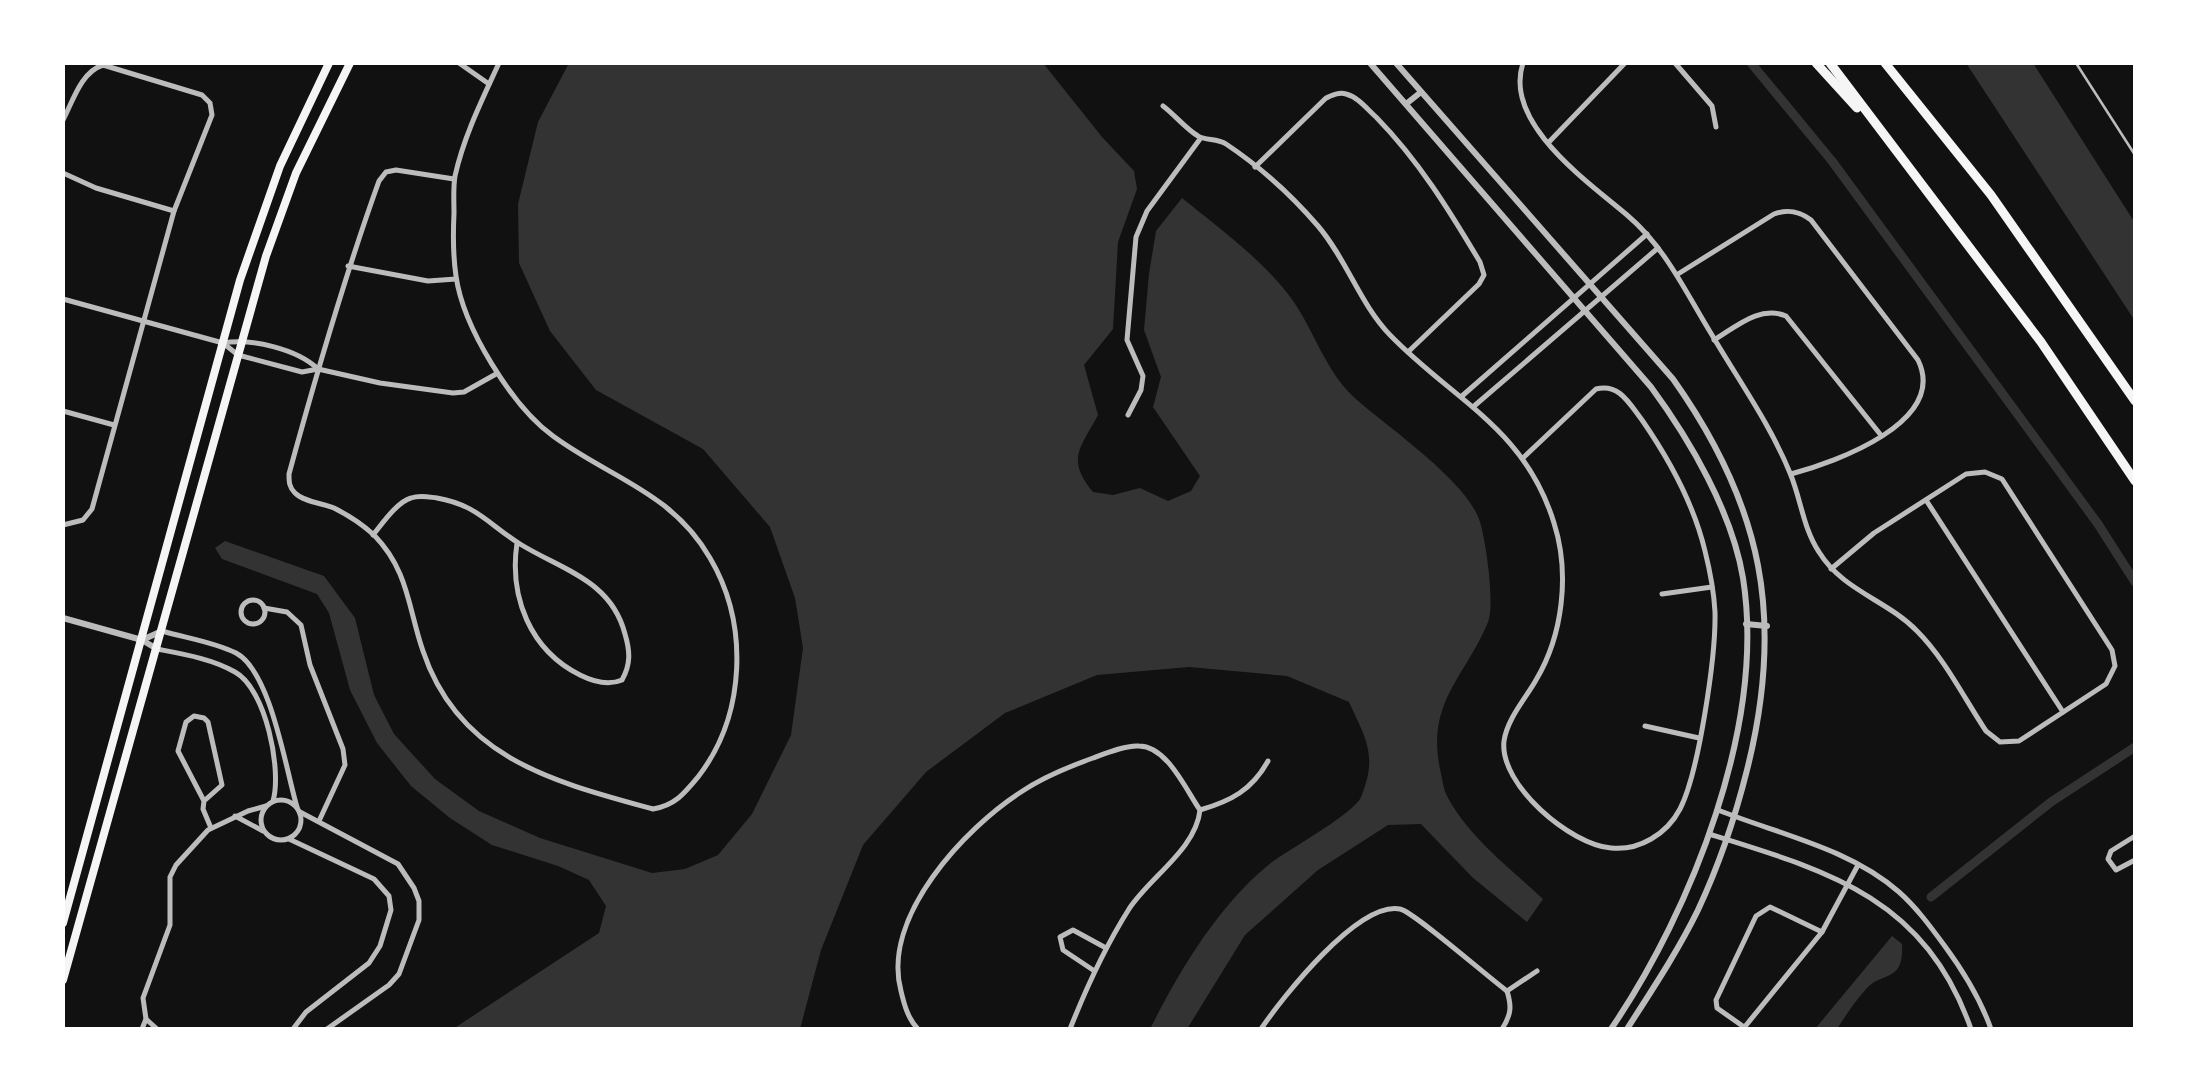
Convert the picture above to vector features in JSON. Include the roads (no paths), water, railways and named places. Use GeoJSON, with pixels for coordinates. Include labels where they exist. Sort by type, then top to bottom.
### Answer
{"type":"FeatureCollection","features":[{"type":"Feature","properties":{"kind":"highway"},"geometry":{"type":"LineString","coordinates":[[1816,63],[1880,132]]}},
{"type":"Feature","properties":{"kind":"highway"},"geometry":{"type":"LineString","coordinates":[[1830,63],[2041,342],[2135,481]]}},
{"type":"Feature","properties":{"kind":"highway"},"geometry":{"type":"LineString","coordinates":[[1885,63],[1991,195],[2135,401]]}},
{"type":"Feature","properties":{"kind":"main road"},"geometry":{"type":"LineString","coordinates":[[63,923],[240,280],[280,166],[329,63]]}},
{"type":"Feature","properties":{"kind":"main road"},"geometry":{"type":"LineString","coordinates":[[63,980],[158,649],[241,340],[296,173],[350,63]]}},
{"type":"Feature","properties":{"kind":"street"},"geometry":{"type":"LineString","coordinates":[[459,63],[489,84]]}},
{"type":"Feature","properties":{"kind":"street"},"geometry":{"type":"LineString","coordinates":[[454,179],[396,170],[386,172],[379,181],[348,266],[289,474],[289,486],[297,496],[334,508],[373,535],[387,552],[410,595],[423,651],[436,681],[477,736],[508,760],[544,776],[653,809],[670,806],[685,794],[704,769],[722,737],[733,704],[737,674],[736,635],[727,592],[710,557],[689,527],[662,502],[632,481],[590,461],[551,435],[496,374],[456,279],[454,179],[466,137],[499,63]]}},
{"type":"Feature","properties":{"kind":"street"},"geometry":{"type":"LineString","coordinates":[[1370,63],[1651,387],[1681,428],[1704,470],[1737,550],[1743,578],[1746,657],[1738,723],[1718,810],[1652,962],[1611,1029]]}},
{"type":"Feature","properties":{"kind":"street"},"geometry":{"type":"LineString","coordinates":[[1396,63],[1673,379],[1713,438],[1748,519],[1761,574],[1767,626],[1761,706],[1735,817],[1698,910],[1627,1029]]}},
{"type":"Feature","properties":{"kind":"street"},"geometry":{"type":"LineString","coordinates":[[1523,63],[1519,88],[1527,112],[1549,142],[1583,178],[1647,234],[1678,274],[1714,340],[1765,421],[1791,474],[1809,533],[1831,569],[1863,596],[1894,613],[1917,631],[1986,731],[2000,742],[2019,741],[2106,684],[2115,666],[2112,650],[2002,480],[1985,472],[1966,474],[1874,533],[1831,569]]}},
{"type":"Feature","properties":{"kind":"street"},"geometry":{"type":"LineString","coordinates":[[1549,142],[1625,63]]}},
{"type":"Feature","properties":{"kind":"street"},"geometry":{"type":"LineString","coordinates":[[1675,63],[1712,106],[1716,127]]}},
{"type":"Feature","properties":{"kind":"street"},"geometry":{"type":"LineString","coordinates":[[63,120],[85,77],[93,68],[103,65],[162,80],[202,95],[209,103],[212,115],[174,211],[92,509],[83,520],[63,526]]}},
{"type":"Feature","properties":{"kind":"street"},"geometry":{"type":"LineString","coordinates":[[1406,104],[1422,92]]}},
{"type":"Feature","properties":{"kind":"street"},"geometry":{"type":"LineString","coordinates":[[1255,167],[1326,98],[1338,93],[1349,94],[1397,138],[1428,177],[1480,262],[1484,275],[1479,284],[1408,352]]}},
{"type":"Feature","properties":{"kind":"street"},"geometry":{"type":"LineString","coordinates":[[1163,106],[1200,139],[1224,142],[1319,227],[1388,334],[1462,396],[1524,457],[1542,491],[1555,526],[1563,564],[1561,604],[1554,638],[1539,675],[1520,705],[1504,740],[1506,757],[1512,775],[1524,791],[1557,824],[1584,842],[1608,848],[1630,848],[1651,839],[1668,826],[1680,809],[1699,738],[1715,615],[1704,548],[1671,467],[1637,413],[1618,391],[1608,386],[1596,389],[1524,457]]}},
{"type":"Feature","properties":{"kind":"street"},"geometry":{"type":"LineString","coordinates":[[1128,415],[1142,390],[1143,376],[1127,340],[1136,237],[1147,211],[1200,139]]}},
{"type":"Feature","properties":{"kind":"street"},"geometry":{"type":"LineString","coordinates":[[63,173],[96,188],[174,211]]}},
{"type":"Feature","properties":{"kind":"street"},"geometry":{"type":"LineString","coordinates":[[1678,274],[1774,214],[1792,211],[1811,220],[1917,360],[1922,369],[1924,389],[1917,405],[1908,416],[1838,460],[1791,474]]}},
{"type":"Feature","properties":{"kind":"street"},"geometry":{"type":"LineString","coordinates":[[1462,396],[1647,234]]}},
{"type":"Feature","properties":{"kind":"street"},"geometry":{"type":"LineString","coordinates":[[1473,407],[1658,248]]}},
{"type":"Feature","properties":{"kind":"street"},"geometry":{"type":"LineString","coordinates":[[348,266],[428,281],[456,279]]}},
{"type":"Feature","properties":{"kind":"street"},"geometry":{"type":"LineString","coordinates":[[63,299],[223,343],[238,355],[302,372],[318,369],[380,383],[453,393],[464,392],[496,374]]}},
{"type":"Feature","properties":{"kind":"street"},"geometry":{"type":"LineString","coordinates":[[1714,340],[1757,314],[1768,311],[1786,316],[1880,434]]}},
{"type":"Feature","properties":{"kind":"street"},"geometry":{"type":"LineString","coordinates":[[223,343],[241,340],[307,358],[318,369]]}},
{"type":"Feature","properties":{"kind":"street"},"geometry":{"type":"LineString","coordinates":[[63,411],[114,425]]}},
{"type":"Feature","properties":{"kind":"street"},"geometry":{"type":"LineString","coordinates":[[373,535],[407,498],[420,496],[460,502],[481,513],[517,543],[592,581],[606,594],[616,610],[628,642],[628,670],[622,680],[604,683],[586,678],[565,667],[534,637],[524,617],[514,566],[517,543]]}},
{"type":"Feature","properties":{"kind":"street"},"geometry":{"type":"LineString","coordinates":[[1926,500],[2063,712]]}},
{"type":"Feature","properties":{"kind":"street"},"geometry":{"type":"LineString","coordinates":[[1662,594],[1712,587]]}},
{"type":"Feature","properties":{"kind":"street"},"geometry":{"type":"LineString","coordinates":[[264,608],[264,617],[258,623],[249,623],[242,617],[242,608],[248,602],[257,601],[264,608],[287,612],[300,625],[310,665],[343,749],[345,765],[317,821]]}},
{"type":"Feature","properties":{"kind":"street"},"geometry":{"type":"LineString","coordinates":[[63,618],[142,640],[158,649],[194,657],[235,672],[245,680],[270,732],[278,785],[273,801]]}},
{"type":"Feature","properties":{"kind":"street"},"geometry":{"type":"LineString","coordinates":[[1746,624],[1767,626]]}},
{"type":"Feature","properties":{"kind":"street"},"geometry":{"type":"LineString","coordinates":[[142,640],[162,631],[234,652],[247,663],[264,691],[276,723],[298,810],[300,825],[297,833],[289,839]]}},
{"type":"Feature","properties":{"kind":"street"},"geometry":{"type":"LineString","coordinates":[[204,801],[222,785],[208,722],[204,718],[194,716],[186,722],[178,751],[204,801],[203,809],[211,828]]}},
{"type":"Feature","properties":{"kind":"street"},"geometry":{"type":"LineString","coordinates":[[1645,726],[1699,738]]}},
{"type":"Feature","properties":{"kind":"street"},"geometry":{"type":"LineString","coordinates":[[913,1027],[898,980],[898,952],[906,927],[936,873],[991,814],[1022,791],[1062,769],[1140,746],[1154,750],[1166,760],[1200,810],[1194,832],[1131,906],[1106,948],[1093,970],[1070,1029]]}},
{"type":"Feature","properties":{"kind":"street"},"geometry":{"type":"LineString","coordinates":[[1200,810],[1233,799],[1257,780],[1268,761]]}},
{"type":"Feature","properties":{"kind":"street"},"geometry":{"type":"LineString","coordinates":[[142,1029],[146,1019],[143,998],[170,925],[170,877],[176,865],[211,828],[273,801],[288,801],[317,821],[398,864],[419,901],[419,920],[399,974],[389,985],[327,1029]]}},
{"type":"Feature","properties":{"kind":"street"},"geometry":{"type":"LineString","coordinates":[[264,832],[261,819],[266,806]]}},
{"type":"Feature","properties":{"kind":"street"},"geometry":{"type":"LineString","coordinates":[[1718,810],[1813,844],[1858,865],[1897,891],[1924,918],[1968,978],[1991,1029]]}},
{"type":"Feature","properties":{"kind":"street"},"geometry":{"type":"LineString","coordinates":[[235,816],[275,840],[289,839],[374,880],[389,896],[391,910],[380,946],[369,963],[306,1012],[293,1029]]}},
{"type":"Feature","properties":{"kind":"street"},"geometry":{"type":"LineString","coordinates":[[300,825],[317,821]]}},
{"type":"Feature","properties":{"kind":"street"},"geometry":{"type":"LineString","coordinates":[[297,833],[304,846]]}},
{"type":"Feature","properties":{"kind":"street"},"geometry":{"type":"LineString","coordinates":[[1709,834],[1804,863],[1850,884],[1885,906],[1910,928],[1945,974],[1971,1029]]}},
{"type":"Feature","properties":{"kind":"street"},"geometry":{"type":"LineString","coordinates":[[2135,845],[2133,837],[2111,851],[2108,859],[2110,866],[2116,870],[2135,860]]}},
{"type":"Feature","properties":{"kind":"street"},"geometry":{"type":"LineString","coordinates":[[1822,932],[1770,907],[1756,916],[1716,1000],[1717,1008],[1744,1028],[1822,932],[1858,865]]}},
{"type":"Feature","properties":{"kind":"street"},"geometry":{"type":"LineString","coordinates":[[1261,1029],[1306,970],[1338,941],[1377,913],[1400,909],[1409,912],[1507,991],[1511,1006],[1509,1017],[1502,1029]]}},
{"type":"Feature","properties":{"kind":"street"},"geometry":{"type":"LineString","coordinates":[[1093,970],[1063,950],[1060,937],[1073,930],[1106,948]]}},
{"type":"Feature","properties":{"kind":"street"},"geometry":{"type":"LineString","coordinates":[[1507,991],[1537,971]]}},
{"type":"Feature","properties":{"kind":"street"},"geometry":{"type":"LineString","coordinates":[[146,1019],[157,1029]]}},
{"type":"Feature","properties":{"kind":"lane"},"geometry":{"type":"LineString","coordinates":[[2076,63],[2135,155]]}},
{"type":"Feature","properties":{"kind":"waterway"},"geometry":{"type":"LineString","coordinates":[[1751,63],[1832,161],[2098,524],[2135,582]]}},
{"type":"Feature","properties":{"kind":"waterway"},"geometry":{"type":"LineString","coordinates":[[1931,897],[2051,802],[2135,747]]}}]}
